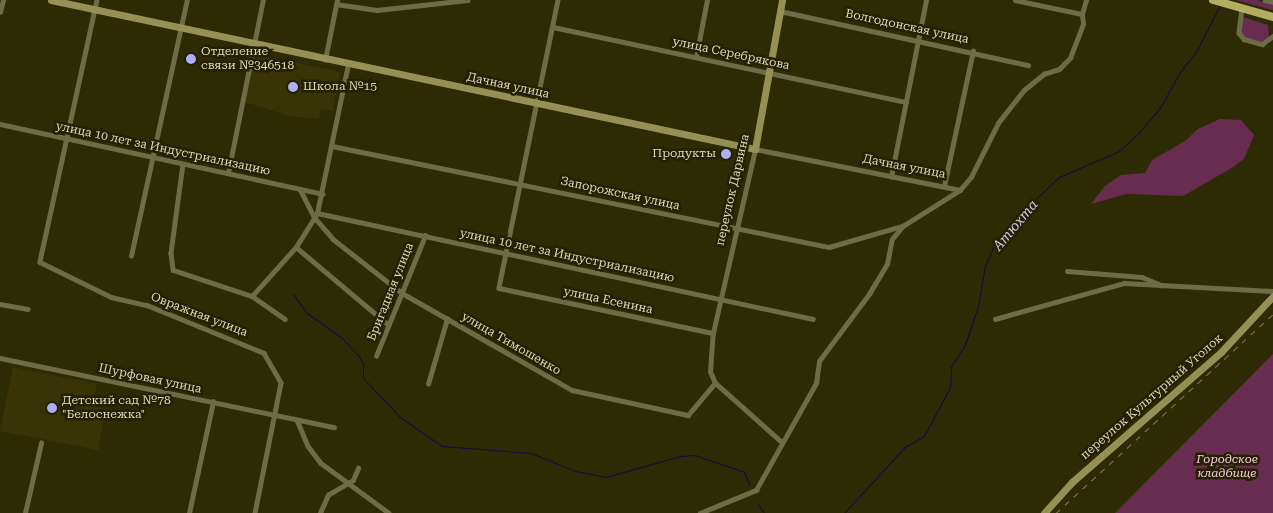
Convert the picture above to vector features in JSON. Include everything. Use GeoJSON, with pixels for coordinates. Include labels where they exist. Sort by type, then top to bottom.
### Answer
{"type":"FeatureCollection","features":[{"type":"Feature","properties":{"kind":"main road"},"geometry":{"type":"LineString","coordinates":[[1212,0],[1273,17]]}},
{"type":"Feature","properties":{"kind":"street"},"geometry":{"type":"LineString","coordinates":[[0,12],[2,0]]}},
{"type":"Feature","properties":{"kind":"street","name":"Дачная улица"},"geometry":{"type":"LineString","coordinates":[[51,0],[325,60],[960,190]]}},
{"type":"Feature","properties":{"kind":"street"},"geometry":{"type":"LineString","coordinates":[[66,138],[97,0]]}},
{"type":"Feature","properties":{"kind":"street"},"geometry":{"type":"LineString","coordinates":[[131,256],[187,0]]}},
{"type":"Feature","properties":{"kind":"street"},"geometry":{"type":"LineString","coordinates":[[228,173],[263,0]]}},
{"type":"Feature","properties":{"kind":"street"},"geometry":{"type":"LineString","coordinates":[[325,60],[337,2],[377,10],[467,0]]}},
{"type":"Feature","properties":{"kind":"street"},"geometry":{"type":"LineString","coordinates":[[506,253],[558,0]]}},
{"type":"Feature","properties":{"kind":"street"},"geometry":{"type":"LineString","coordinates":[[696,57],[708,0]]}},
{"type":"Feature","properties":{"kind":"street","name":"переулок Дарвина"},"geometry":{"type":"LineString","coordinates":[[715,383],[710,372],[712,333],[734,228],[755,149],[782,0]]}},
{"type":"Feature","properties":{"kind":"street"},"geometry":{"type":"LineString","coordinates":[[891,176],[926,0]]}},
{"type":"Feature","properties":{"kind":"street"},"geometry":{"type":"LineString","coordinates":[[1015,0],[1082,14]]}},
{"type":"Feature","properties":{"kind":"street"},"geometry":{"type":"LineString","coordinates":[[700,513],[756,490],[770,469],[780,441],[816,383],[819,361],[869,294],[887,264],[892,239],[903,226],[960,190],[971,177],[998,123],[1024,90],[1044,74],[1059,69],[1070,58],[1083,24],[1082,14],[1086,0]]}},
{"type":"Feature","properties":{"kind":"street"},"geometry":{"type":"LineString","coordinates":[[1265,0],[1273,2]]}},
{"type":"Feature","properties":{"kind":"street"},"geometry":{"type":"LineString","coordinates":[[1240,8],[1239,33],[1244,39],[1262,44],[1273,36]]}},
{"type":"Feature","properties":{"kind":"street","name":"Волгодонская улица"},"geometry":{"type":"LineString","coordinates":[[780,11],[918,39],[1028,65]]}},
{"type":"Feature","properties":{"kind":"street","name":"улица Серебрякова"},"geometry":{"type":"LineString","coordinates":[[553,26],[906,102]]}},
{"type":"Feature","properties":{"kind":"street"},"geometry":{"type":"LineString","coordinates":[[944,186],[972,51]]}},
{"type":"Feature","properties":{"kind":"street"},"geometry":{"type":"LineString","coordinates":[[252,296],[296,248],[317,213],[323,194],[348,64]]}},
{"type":"Feature","properties":{"kind":"street","name":"улица 10 лет за Индустриализацию"},"geometry":{"type":"LineString","coordinates":[[0,124],[323,194]]}},
{"type":"Feature","properties":{"kind":"street","name":"Овражная улица"},"geometry":{"type":"LineString","coordinates":[[66,138],[40,262],[110,297],[148,305],[264,353],[281,383],[276,416]]}},
{"type":"Feature","properties":{"kind":"street","name":"Запорожская улица"},"geometry":{"type":"LineString","coordinates":[[332,146],[829,246],[903,226]]}},
{"type":"Feature","properties":{"kind":"street"},"geometry":{"type":"LineString","coordinates":[[183,164],[171,253],[173,270],[252,296],[285,318]]}},
{"type":"Feature","properties":{"kind":"street","name":"улица Тимошенко"},"geometry":{"type":"LineString","coordinates":[[300,189],[314,218],[333,239],[402,294],[581,394],[688,415],[715,383]]}},
{"type":"Feature","properties":{"kind":"street","name":"улица 10 лет за Индустриализацию"},"geometry":{"type":"LineString","coordinates":[[317,213],[813,319]]}},
{"type":"Feature","properties":{"kind":"street","name":"Бригадная улица"},"geometry":{"type":"LineString","coordinates":[[376,356],[425,236]]}},
{"type":"Feature","properties":{"kind":"street"},"geometry":{"type":"LineString","coordinates":[[296,248],[389,326]]}},
{"type":"Feature","properties":{"kind":"street","name":"улица Есенина"},"geometry":{"type":"LineString","coordinates":[[506,253],[499,288],[712,333]]}},
{"type":"Feature","properties":{"kind":"street"},"geometry":{"type":"LineString","coordinates":[[1067,271],[1142,277],[1164,286]]}},
{"type":"Feature","properties":{"kind":"street"},"geometry":{"type":"LineString","coordinates":[[995,319],[1124,284],[1273,291]]}},
{"type":"Feature","properties":{"kind":"street","name":"переулок Культурный Уголок"},"geometry":{"type":"LineString","coordinates":[[1044,513],[1068,486],[1221,352],[1273,296]]}},
{"type":"Feature","properties":{"kind":"street"},"geometry":{"type":"LineString","coordinates":[[0,304],[28,309]]}},
{"type":"Feature","properties":{"kind":"street"},"geometry":{"type":"LineString","coordinates":[[428,384],[447,319]]}},
{"type":"Feature","properties":{"kind":"street","name":"Шурфовая улица"},"geometry":{"type":"LineString","coordinates":[[0,358],[334,428]]}},
{"type":"Feature","properties":{"kind":"street"},"geometry":{"type":"LineString","coordinates":[[715,383],[780,441]]}},
{"type":"Feature","properties":{"kind":"street"},"geometry":{"type":"LineString","coordinates":[[189,513],[213,402]]}},
{"type":"Feature","properties":{"kind":"street"},"geometry":{"type":"LineString","coordinates":[[255,513],[276,416]]}},
{"type":"Feature","properties":{"kind":"street"},"geometry":{"type":"LineString","coordinates":[[296,420],[308,446],[321,463],[347,485],[389,513]]}},
{"type":"Feature","properties":{"kind":"street"},"geometry":{"type":"LineString","coordinates":[[25,513],[40,443]]}},
{"type":"Feature","properties":{"kind":"street"},"geometry":{"type":"LineString","coordinates":[[320,513],[328,495],[353,480],[358,468]]}},
{"type":"Feature","properties":{"kind":"shaded area","name":"Школа №15"},"geometry":{"type":"Polygon","coordinates":[[[254,54],[340,72],[333,111],[321,109],[319,119],[289,116],[245,102],[254,54]]]}},
{"type":"Feature","properties":{"kind":"shaded area","name":"Детский сад №78 \"Белоснежка\""},"geometry":{"type":"Polygon","coordinates":[[[13,367],[97,384],[92,406],[106,409],[98,450],[0,431],[13,367]]]}},
{"type":"Feature","properties":{"kind":"green space"},"geometry":{"type":"Polygon","coordinates":[[[1235,0],[1257,0],[1273,5],[1273,10],[1235,0]]]}},
{"type":"Feature","properties":{"kind":"green space"},"geometry":{"type":"Polygon","coordinates":[[[1243,17],[1268,25],[1269,37],[1261,42],[1247,38],[1240,32],[1243,17]]]}},
{"type":"Feature","properties":{"kind":"green space"},"geometry":{"type":"Polygon","coordinates":[[[1220,119],[1241,120],[1254,135],[1244,159],[1230,169],[1183,196],[1126,194],[1091,204],[1105,186],[1121,175],[1145,173],[1152,160],[1185,141],[1198,129],[1220,119]]]}},
{"type":"Feature","properties":{"kind":"green space","name":"Городское кладбище"},"geometry":{"type":"Polygon","coordinates":[[[1273,354],[1273,513],[1115,513],[1273,354]]]}},
{"type":"Feature","properties":{"kind":"waterway","name":"Атюхта"},"geometry":{"type":"LineString","coordinates":[[844,513],[905,447],[924,436],[950,387],[951,367],[965,345],[978,306],[985,266],[995,244],[1023,211],[1059,177],[1119,151],[1137,135],[1160,108],[1180,72],[1197,50],[1220,5]]}},
{"type":"Feature","properties":{"kind":"waterway"},"geometry":{"type":"LineString","coordinates":[[293,294],[307,313],[342,338],[359,356],[363,364],[363,378],[401,418],[442,446],[531,453],[575,471],[606,477],[680,456],[695,455],[744,472],[749,484]]}},
{"type":"Feature","properties":{"kind":"waterway"},"geometry":{"type":"LineString","coordinates":[[758,504],[764,513]]}},
{"type":"Feature","properties":{"kind":"railway"},"geometry":{"type":"LineString","coordinates":[[1056,513],[1273,314]]}},
{"type":"Feature","properties":{"kind":"place","name":"Отделение связи №346518"},"geometry":{"type":"Point","coordinates":[191,59]}},
{"type":"Feature","properties":{"kind":"place","name":"Школа №15"},"geometry":{"type":"Point","coordinates":[293,87]}},
{"type":"Feature","properties":{"kind":"place","name":"Продукты"},"geometry":{"type":"Point","coordinates":[726,154]}},
{"type":"Feature","properties":{"kind":"place","name":"Детский сад №78 \"Белоснежка\""},"geometry":{"type":"Point","coordinates":[52,408]}}]}
